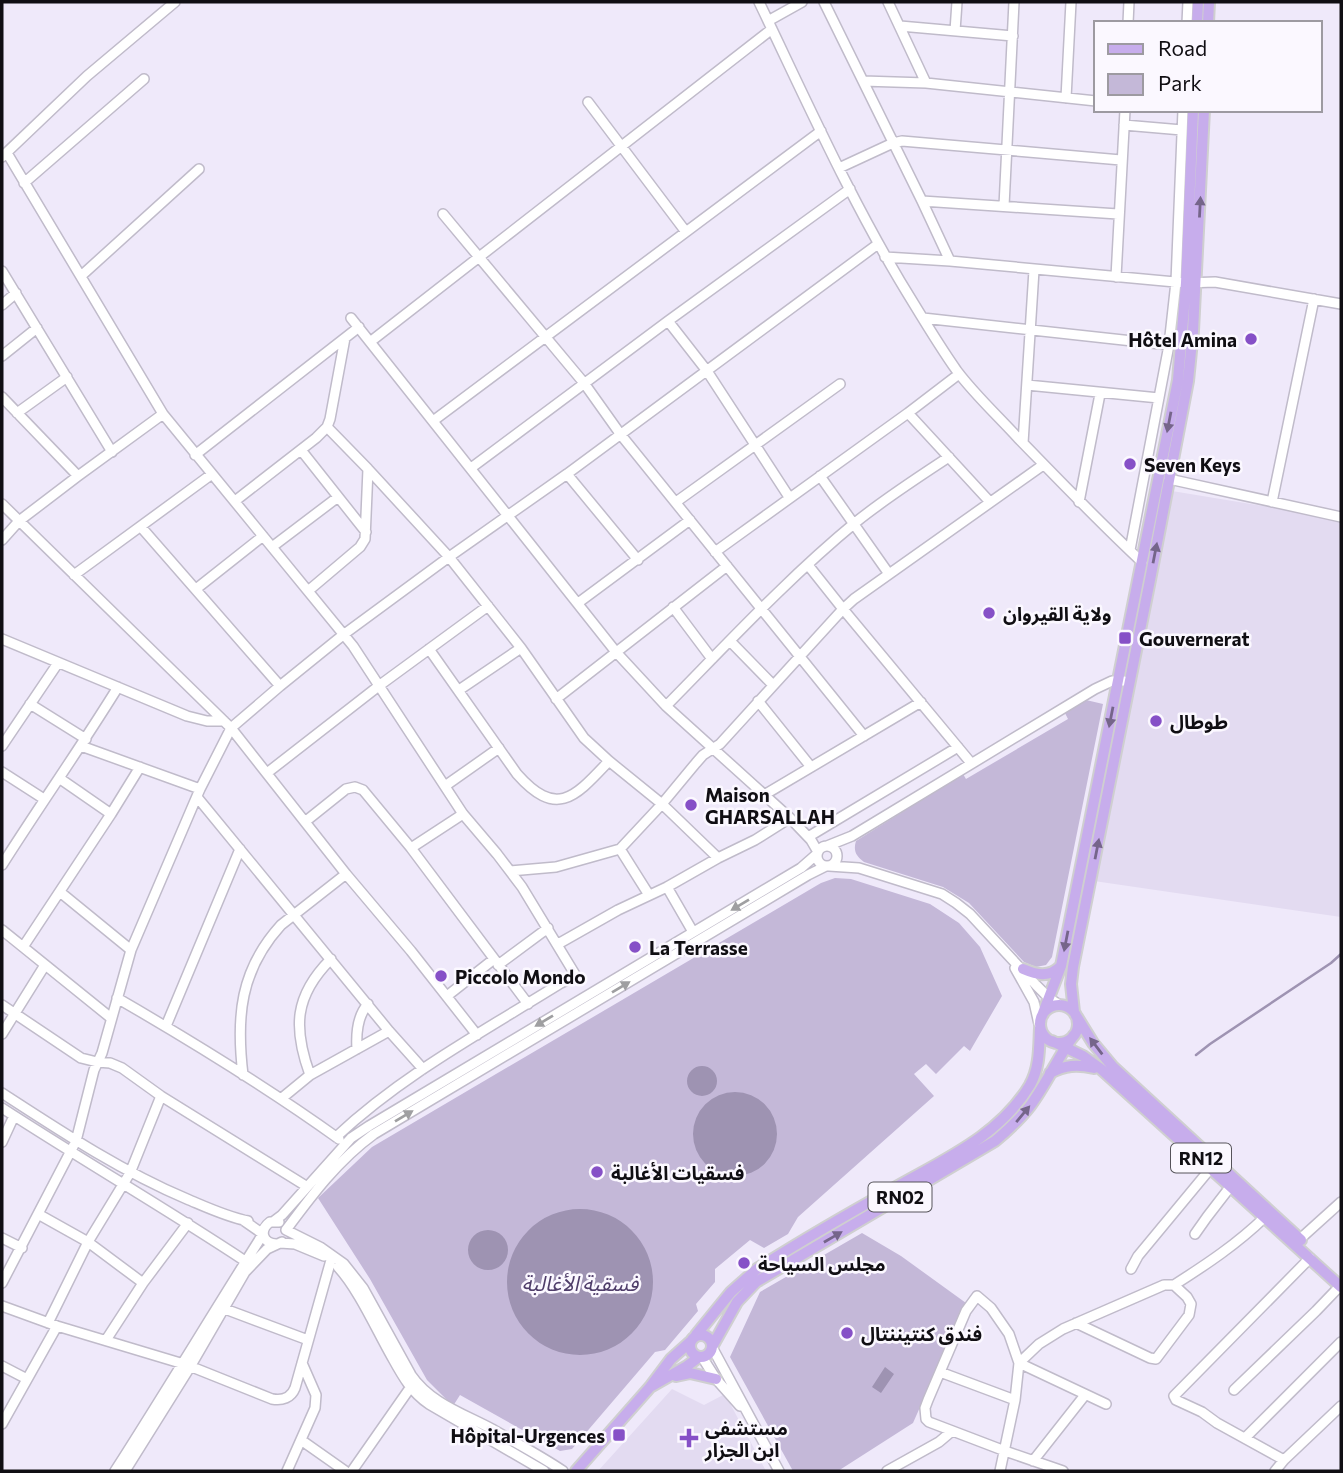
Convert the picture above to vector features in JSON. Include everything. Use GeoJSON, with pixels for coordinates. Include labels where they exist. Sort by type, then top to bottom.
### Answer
{"type":"FeatureCollection","features":[{"type":"Feature","properties":{"kind":"main road"},"geometry":{"type":"LineString","coordinates":[[1197,21],[1198,2]]}},
{"type":"Feature","properties":{"kind":"main road"},"geometry":{"type":"LineString","coordinates":[[1208,21],[1209,2]]}},
{"type":"Feature","properties":{"kind":"main road"},"geometry":{"type":"LineString","coordinates":[[1041,1021],[1054,1001],[1169,479],[1188,381],[1186,282],[1193,112]]}},
{"type":"Feature","properties":{"kind":"main road"},"geometry":{"type":"LineString","coordinates":[[1145,579],[1142,562],[1178,380],[1204,112]]}},
{"type":"Feature","properties":{"kind":"main road"},"geometry":{"type":"LineString","coordinates":[[1052,1041],[1064,1042],[1077,1030],[1071,984],[1073,967],[1124,681]]}},
{"type":"Feature","properties":{"kind":"main road"},"geometry":{"type":"LineString","coordinates":[[1023,969],[1046,975],[1061,966]]}},
{"type":"Feature","properties":{"kind":"main road"},"geometry":{"type":"LineString","coordinates":[[1054,1001],[1070,1008],[1075,1015]]}},
{"type":"Feature","properties":{"kind":"main road","name":"RN12"},"geometry":{"type":"LineString","coordinates":[[1075,1015],[1113,1067],[1213,1165]]}},
{"type":"Feature","properties":{"kind":"main road","name":"RN12"},"geometry":{"type":"LineString","coordinates":[[1041,1021],[1042,1033],[1101,1069],[1300,1239],[1341,1284]]}},
{"type":"Feature","properties":{"kind":"main road","name":"RN02"},"geometry":{"type":"LineString","coordinates":[[693,1338],[731,1292],[773,1253],[961,1150],[998,1124],[1031,1083],[1037,1068],[1041,1021]]}},
{"type":"Feature","properties":{"kind":"main road","name":"RN02"},"geometry":{"type":"LineString","coordinates":[[713,1346],[737,1301],[756,1282],[995,1141],[1012,1128],[1031,1104],[1074,1035]]}},
{"type":"Feature","properties":{"kind":"main road"},"geometry":{"type":"LineString","coordinates":[[1050,1073],[1073,1065],[1101,1069]]}},
{"type":"Feature","properties":{"kind":"main road","name":"RN12"},"geometry":{"type":"LineString","coordinates":[[1233,1183],[1265,1217],[1341,1284]]}},
{"type":"Feature","properties":{"kind":"main road"},"geometry":{"type":"LineString","coordinates":[[576,1471],[671,1359],[693,1338],[700,1334],[707,1336],[713,1346],[709,1354],[650,1387]]}},
{"type":"Feature","properties":{"kind":"main road"},"geometry":{"type":"LineString","coordinates":[[693,1338],[690,1349],[700,1357]]}},
{"type":"Feature","properties":{"kind":"main road"},"geometry":{"type":"LineString","coordinates":[[667,1378],[690,1373],[716,1379]]}},
{"type":"Feature","properties":{"kind":"street"},"geometry":{"type":"LineString","coordinates":[[175,2],[87,76],[4,155],[24,183],[163,414],[308,591],[380,685],[463,814],[510,870],[576,976],[423,1069],[337,1137]]}},
{"type":"Feature","properties":{"kind":"street"},"geometry":{"type":"LineString","coordinates":[[759,2],[878,244],[959,374],[1079,502],[1142,562]]}},
{"type":"Feature","properties":{"kind":"street"},"geometry":{"type":"LineString","coordinates":[[370,342],[770,25],[803,2]]}},
{"type":"Feature","properties":{"kind":"street"},"geometry":{"type":"LineString","coordinates":[[824,2],[950,261]]}},
{"type":"Feature","properties":{"kind":"street"},"geometry":{"type":"LineString","coordinates":[[888,2],[926,83]]}},
{"type":"Feature","properties":{"kind":"street"},"geometry":{"type":"LineString","coordinates":[[955,31],[957,2]]}},
{"type":"Feature","properties":{"kind":"street"},"geometry":{"type":"LineString","coordinates":[[1004,206],[1014,2]]}},
{"type":"Feature","properties":{"kind":"street"},"geometry":{"type":"LineString","coordinates":[[1066,98],[1071,2]]}},
{"type":"Feature","properties":{"kind":"street"},"geometry":{"type":"LineString","coordinates":[[1128,21],[1129,2]]}},
{"type":"Feature","properties":{"kind":"street"},"geometry":{"type":"LineString","coordinates":[[1187,21],[1188,2]]}},
{"type":"Feature","properties":{"kind":"street"},"geometry":{"type":"LineString","coordinates":[[900,26],[1013,36]]}},
{"type":"Feature","properties":{"kind":"street"},"geometry":{"type":"LineString","coordinates":[[24,183],[144,79]]}},
{"type":"Feature","properties":{"kind":"street"},"geometry":{"type":"LineString","coordinates":[[863,81],[926,83],[1094,101]]}},
{"type":"Feature","properties":{"kind":"street"},"geometry":{"type":"LineString","coordinates":[[588,102],[686,232]]}},
{"type":"Feature","properties":{"kind":"street"},"geometry":{"type":"LineString","coordinates":[[1116,277],[1125,112]]}},
{"type":"Feature","properties":{"kind":"street"},"geometry":{"type":"LineString","coordinates":[[1130,550],[1170,345],[1186,282],[1183,112]]}},
{"type":"Feature","properties":{"kind":"street"},"geometry":{"type":"LineString","coordinates":[[1124,125],[1182,131]]}},
{"type":"Feature","properties":{"kind":"street"},"geometry":{"type":"LineString","coordinates":[[433,421],[821,131]]}},
{"type":"Feature","properties":{"kind":"street"},"geometry":{"type":"LineString","coordinates":[[839,168],[893,143],[913,141],[1121,160]]}},
{"type":"Feature","properties":{"kind":"street"},"geometry":{"type":"LineString","coordinates":[[81,276],[199,169]]}},
{"type":"Feature","properties":{"kind":"street"},"geometry":{"type":"LineString","coordinates":[[471,468],[850,190]]}},
{"type":"Feature","properties":{"kind":"street"},"geometry":{"type":"LineString","coordinates":[[922,201],[1118,214]]}},
{"type":"Feature","properties":{"kind":"street"},"geometry":{"type":"LineString","coordinates":[[443,214],[584,383],[621,435],[864,737]]}},
{"type":"Feature","properties":{"kind":"street"},"geometry":{"type":"LineString","coordinates":[[2,1283],[76,1141],[131,950],[228,724],[343,635],[621,435],[878,244]]}},
{"type":"Feature","properties":{"kind":"street"},"geometry":{"type":"LineString","coordinates":[[885,257],[1116,277],[1215,282],[1341,304]]}},
{"type":"Feature","properties":{"kind":"street"},"geometry":{"type":"LineString","coordinates":[[1023,443],[1034,270]]}},
{"type":"Feature","properties":{"kind":"street"},"geometry":{"type":"LineString","coordinates":[[2,271],[112,452]]}},
{"type":"Feature","properties":{"kind":"street"},"geometry":{"type":"LineString","coordinates":[[2,305],[16,293]]}},
{"type":"Feature","properties":{"kind":"street"},"geometry":{"type":"LineString","coordinates":[[1272,502],[1314,299]]}},
{"type":"Feature","properties":{"kind":"street"},"geometry":{"type":"LineString","coordinates":[[351,318],[616,652],[667,706],[790,818],[821,850]]}},
{"type":"Feature","properties":{"kind":"street"},"geometry":{"type":"LineString","coordinates":[[923,318],[1170,345]]}},
{"type":"Feature","properties":{"kind":"street"},"geometry":{"type":"LineString","coordinates":[[668,321],[707,371],[789,498]]}},
{"type":"Feature","properties":{"kind":"street"},"geometry":{"type":"LineString","coordinates":[[195,455],[359,327]]}},
{"type":"Feature","properties":{"kind":"street"},"geometry":{"type":"LineString","coordinates":[[2,356],[37,328]]}},
{"type":"Feature","properties":{"kind":"street"},"geometry":{"type":"LineString","coordinates":[[235,501],[327,427],[345,338]]}},
{"type":"Feature","properties":{"kind":"street"},"geometry":{"type":"LineString","coordinates":[[715,552],[959,374]]}},
{"type":"Feature","properties":{"kind":"street"},"geometry":{"type":"LineString","coordinates":[[17,413],[67,377]]}},
{"type":"Feature","properties":{"kind":"street"},"geometry":{"type":"LineString","coordinates":[[676,502],[840,384]]}},
{"type":"Feature","properties":{"kind":"street"},"geometry":{"type":"LineString","coordinates":[[1027,385],[1159,398]]}},
{"type":"Feature","properties":{"kind":"street"},"geometry":{"type":"LineString","coordinates":[[1079,502],[1100,394]]}},
{"type":"Feature","properties":{"kind":"street"},"geometry":{"type":"LineString","coordinates":[[2,397],[78,476]]}},
{"type":"Feature","properties":{"kind":"street"},"geometry":{"type":"LineString","coordinates":[[908,413],[990,502]]}},
{"type":"Feature","properties":{"kind":"street"},"geometry":{"type":"LineString","coordinates":[[2,540],[19,521],[163,414]]}},
{"type":"Feature","properties":{"kind":"street"},"geometry":{"type":"LineString","coordinates":[[327,427],[449,557],[521,648],[584,738],[662,804],[718,858]]}},
{"type":"Feature","properties":{"kind":"street"},"geometry":{"type":"LineString","coordinates":[[301,450],[366,532]]}},
{"type":"Feature","properties":{"kind":"street"},"geometry":{"type":"LineString","coordinates":[[667,706],[761,609],[855,523],[949,457]]}},
{"type":"Feature","properties":{"kind":"street"},"geometry":{"type":"LineString","coordinates":[[510,870],[556,867],[620,849],[703,755],[720,744],[843,609],[1043,465]]}},
{"type":"Feature","properties":{"kind":"street"},"geometry":{"type":"LineString","coordinates":[[308,591],[360,547],[365,539],[368,469]]}},
{"type":"Feature","properties":{"kind":"street"},"geometry":{"type":"LineString","coordinates":[[74,575],[212,474]]}},
{"type":"Feature","properties":{"kind":"street"},"geometry":{"type":"LineString","coordinates":[[567,474],[638,560]]}},
{"type":"Feature","properties":{"kind":"street"},"geometry":{"type":"LineString","coordinates":[[820,476],[889,574]]}},
{"type":"Feature","properties":{"kind":"street"},"geometry":{"type":"LineString","coordinates":[[1169,479],[1341,517]]}},
{"type":"Feature","properties":{"kind":"street"},"geometry":{"type":"LineString","coordinates":[[272,547],[338,497]]}},
{"type":"Feature","properties":{"kind":"street"},"geometry":{"type":"LineString","coordinates":[[2,504],[228,724],[477,1035]]}},
{"type":"Feature","properties":{"kind":"street"},"geometry":{"type":"LineString","coordinates":[[578,603],[690,520]]}},
{"type":"Feature","properties":{"kind":"street"},"geometry":{"type":"LineString","coordinates":[[141,527],[280,685]]}},
{"type":"Feature","properties":{"kind":"street"},"geometry":{"type":"LineString","coordinates":[[196,589],[263,536]]}},
{"type":"Feature","properties":{"kind":"street"},"geometry":{"type":"LineString","coordinates":[[808,565],[971,764]]}},
{"type":"Feature","properties":{"kind":"street"},"geometry":{"type":"LineString","coordinates":[[556,699],[727,566]]}},
{"type":"Feature","properties":{"kind":"street"},"geometry":{"type":"LineString","coordinates":[[267,773],[488,606]]}},
{"type":"Feature","properties":{"kind":"street"},"geometry":{"type":"LineString","coordinates":[[673,607],[712,659]]}},
{"type":"Feature","properties":{"kind":"street"},"geometry":{"type":"LineString","coordinates":[[2,639],[187,716],[228,724]]}},
{"type":"Feature","properties":{"kind":"street"},"geometry":{"type":"LineString","coordinates":[[730,641],[773,685]]}},
{"type":"Feature","properties":{"kind":"street"},"geometry":{"type":"LineString","coordinates":[[459,690],[521,648]]}},
{"type":"Feature","properties":{"kind":"street"},"geometry":{"type":"LineString","coordinates":[[429,649],[529,788],[547,799],[566,797],[577,792],[609,761]]}},
{"type":"Feature","properties":{"kind":"street"},"geometry":{"type":"LineString","coordinates":[[2,746],[58,663]]}},
{"type":"Feature","properties":{"kind":"street"},"geometry":{"type":"LineString","coordinates":[[115,1471],[225,1309],[245,1272],[267,1249],[285,1238],[286,1230],[314,1192],[369,1126],[802,867],[821,850],[852,836],[1106,683],[1124,681]]}},
{"type":"Feature","properties":{"kind":"street"},"geometry":{"type":"LineString","coordinates":[[2,865],[118,687]]}},
{"type":"Feature","properties":{"kind":"street"},"geometry":{"type":"LineString","coordinates":[[758,701],[811,767]]}},
{"type":"Feature","properties":{"kind":"street"},"geometry":{"type":"LineString","coordinates":[[765,795],[921,702]]}},
{"type":"Feature","properties":{"kind":"street"},"geometry":{"type":"LineString","coordinates":[[30,704],[84,742],[199,793],[240,849],[423,1069]]}},
{"type":"Feature","properties":{"kind":"street"},"geometry":{"type":"LineString","coordinates":[[810,839],[958,747]]}},
{"type":"Feature","properties":{"kind":"street"},"geometry":{"type":"LineString","coordinates":[[445,786],[499,748]]}},
{"type":"Feature","properties":{"kind":"street"},"geometry":{"type":"LineString","coordinates":[[23,947],[140,767]]}},
{"type":"Feature","properties":{"kind":"street"},"geometry":{"type":"LineString","coordinates":[[2,772],[44,799]]}},
{"type":"Feature","properties":{"kind":"street"},"geometry":{"type":"LineString","coordinates":[[59,778],[111,814]]}},
{"type":"Feature","properties":{"kind":"street"},"geometry":{"type":"LineString","coordinates":[[306,821],[346,789],[359,788],[411,848],[528,1004]]}},
{"type":"Feature","properties":{"kind":"street"},"geometry":{"type":"LineString","coordinates":[[411,848],[463,814]]}},
{"type":"Feature","properties":{"kind":"street"},"geometry":{"type":"LineString","coordinates":[[558,944],[755,840],[790,818]]}},
{"type":"Feature","properties":{"kind":"street"},"geometry":{"type":"LineString","coordinates":[[125,1471],[265,1226],[282,1215],[306,1186],[349,1148],[808,874],[827,866],[836,860],[837,854],[852,836]]}},
{"type":"Feature","properties":{"kind":"street"},"geometry":{"type":"LineString","coordinates":[[821,850],[833,848],[851,865],[942,894],[956,903],[970,914],[1054,1001]]}},
{"type":"Feature","properties":{"kind":"street"},"geometry":{"type":"LineString","coordinates":[[166,1026],[240,849]]}},
{"type":"Feature","properties":{"kind":"street"},"geometry":{"type":"LineString","coordinates":[[620,849],[649,895]]}},
{"type":"Feature","properties":{"kind":"street"},"geometry":{"type":"LineString","coordinates":[[821,850],[818,861],[827,866],[859,868]]}},
{"type":"Feature","properties":{"kind":"street"},"geometry":{"type":"LineString","coordinates":[[243,1075],[241,1005],[254,963],[281,925],[346,874]]}},
{"type":"Feature","properties":{"kind":"street"},"geometry":{"type":"LineString","coordinates":[[667,887],[693,932]]}},
{"type":"Feature","properties":{"kind":"street"},"geometry":{"type":"LineString","coordinates":[[60,892],[131,950]]}},
{"type":"Feature","properties":{"kind":"street"},"geometry":{"type":"LineString","coordinates":[[447,996],[548,928]]}},
{"type":"Feature","properties":{"kind":"street"},"geometry":{"type":"LineString","coordinates":[[2,930],[111,1018]]}},
{"type":"Feature","properties":{"kind":"street"},"geometry":{"type":"LineString","coordinates":[[1006,954],[1024,981],[1041,1021]]}},
{"type":"Feature","properties":{"kind":"street"},"geometry":{"type":"LineString","coordinates":[[310,1075],[300,1041],[300,1012],[310,985],[331,959]]}},
{"type":"Feature","properties":{"kind":"street"},"geometry":{"type":"LineString","coordinates":[[2,1034],[45,965]]}},
{"type":"Feature","properties":{"kind":"street"},"geometry":{"type":"LineString","coordinates":[[117,998],[282,1098],[349,1148]]}},
{"type":"Feature","properties":{"kind":"street"},"geometry":{"type":"LineString","coordinates":[[357,1049],[357,1030],[368,1004]]}},
{"type":"Feature","properties":{"kind":"street"},"geometry":{"type":"LineString","coordinates":[[2,1005],[81,1058],[116,1065],[306,1186]]}},
{"type":"Feature","properties":{"kind":"street"},"geometry":{"type":"LineString","coordinates":[[282,1098],[310,1075],[389,1031]]}},
{"type":"Feature","properties":{"kind":"street"},"geometry":{"type":"LineString","coordinates":[[2,1093],[130,1173],[201,1205],[243,1220],[268,1242],[303,1246],[331,1260],[343,1272],[414,1386],[429,1404],[544,1471]]}},
{"type":"Feature","properties":{"kind":"street"},"geometry":{"type":"LineString","coordinates":[[2,1424],[27,1379],[88,1242],[130,1173],[161,1096]]}},
{"type":"Feature","properties":{"kind":"street"},"geometry":{"type":"LineString","coordinates":[[2,1108],[245,1261]]}},
{"type":"Feature","properties":{"kind":"street"},"geometry":{"type":"LineString","coordinates":[[2,1142],[14,1116]]}},
{"type":"Feature","properties":{"kind":"street"},"geometry":{"type":"LineString","coordinates":[[1131,1269],[1138,1256],[1213,1165]]}},
{"type":"Feature","properties":{"kind":"street"},"geometry":{"type":"LineString","coordinates":[[1195,1234],[1233,1183]]}},
{"type":"Feature","properties":{"kind":"street"},"geometry":{"type":"LineString","coordinates":[[1300,1239],[1341,1202]]}},
{"type":"Feature","properties":{"kind":"street"},"geometry":{"type":"LineString","coordinates":[[38,1214],[88,1242],[143,1283]]}},
{"type":"Feature","properties":{"kind":"street"},"geometry":{"type":"LineString","coordinates":[[1019,1363],[1050,1336],[1164,1285],[1174,1285],[1246,1236],[1265,1217]]}},
{"type":"Feature","properties":{"kind":"street"},"geometry":{"type":"LineString","coordinates":[[243,1220],[282,1223],[286,1230],[320,1247],[344,1264],[363,1288],[414,1386],[563,1471]]}},
{"type":"Feature","properties":{"kind":"street"},"geometry":{"type":"LineString","coordinates":[[106,1340],[187,1223]]}},
{"type":"Feature","properties":{"kind":"street"},"geometry":{"type":"LineString","coordinates":[[2,1238],[22,1248]]}},
{"type":"Feature","properties":{"kind":"street"},"geometry":{"type":"LineString","coordinates":[[1284,1460],[1176,1399],[1174,1395],[1310,1258]]}},
{"type":"Feature","properties":{"kind":"street"},"geometry":{"type":"LineString","coordinates":[[2,1306],[187,1366],[277,1400],[287,1398],[293,1393],[331,1260]]}},
{"type":"Feature","properties":{"kind":"street"},"geometry":{"type":"LineString","coordinates":[[1234,1390],[1341,1284]]}},
{"type":"Feature","properties":{"kind":"street"},"geometry":{"type":"LineString","coordinates":[[1076,1323],[1156,1359],[1190,1311],[1189,1300],[1174,1285]]}},
{"type":"Feature","properties":{"kind":"street"},"geometry":{"type":"LineString","coordinates":[[1000,1471],[1005,1451],[1015,1400],[1019,1363],[1009,1334],[991,1308],[977,1296],[966,1311],[924,1414],[929,1422],[1005,1451],[1063,1471]]}},
{"type":"Feature","properties":{"kind":"street"},"geometry":{"type":"LineString","coordinates":[[225,1309],[308,1340]]}},
{"type":"Feature","properties":{"kind":"street"},"geometry":{"type":"LineString","coordinates":[[1245,1438],[1341,1342]]}},
{"type":"Feature","properties":{"kind":"street"},"geometry":{"type":"LineString","coordinates":[[713,1346],[779,1471]]}},
{"type":"Feature","properties":{"kind":"street"},"geometry":{"type":"LineString","coordinates":[[700,1357],[746,1412]]}},
{"type":"Feature","properties":{"kind":"street"},"geometry":{"type":"LineString","coordinates":[[287,1471],[316,1401],[314,1389],[302,1363]]}},
{"type":"Feature","properties":{"kind":"street"},"geometry":{"type":"LineString","coordinates":[[1019,1363],[1106,1404]]}},
{"type":"Feature","properties":{"kind":"street"},"geometry":{"type":"LineString","coordinates":[[2,1366],[27,1379]]}},
{"type":"Feature","properties":{"kind":"street"},"geometry":{"type":"LineString","coordinates":[[940,1372],[1015,1400]]}},
{"type":"Feature","properties":{"kind":"street"},"geometry":{"type":"LineString","coordinates":[[352,1471],[414,1386]]}},
{"type":"Feature","properties":{"kind":"street"},"geometry":{"type":"LineString","coordinates":[[1033,1461],[1086,1395]]}},
{"type":"Feature","properties":{"kind":"street"},"geometry":{"type":"LineString","coordinates":[[1275,1471],[1341,1406]]}},
{"type":"Feature","properties":{"kind":"street"},"geometry":{"type":"LineString","coordinates":[[887,1471],[939,1442],[953,1431]]}},
{"type":"Feature","properties":{"kind":"street"},"geometry":{"type":"LineString","coordinates":[[301,1440],[345,1471]]}},
{"type":"Feature","properties":{"kind":"shaded area"},"geometry":{"type":"Polygon","coordinates":[[[1172,491],[1341,519],[1341,917],[1094,881],[1172,491]]]}},
{"type":"Feature","properties":{"kind":"shaded area","name":"مستشفى ابن الجزار"},"geometry":{"type":"Polygon","coordinates":[[[672,1389],[704,1405],[725,1394],[766,1471],[598,1471],[672,1389]]]}},
{"type":"Feature","properties":{"kind":"green space"},"geometry":{"type":"Polygon","coordinates":[[[1086,700],[1103,704],[1052,957],[1046,965],[1036,967],[1024,962],[969,903],[943,887],[864,862],[857,855],[856,841],[963,774],[966,779],[1068,719],[1065,713],[1086,700]]]}},
{"type":"Feature","properties":{"kind":"green space","name":"فسقيات الأغالبة"},"geometry":{"type":"Polygon","coordinates":[[[835,878],[851,879],[930,904],[959,923],[980,947],[1002,996],[970,1051],[964,1046],[936,1074],[926,1064],[914,1074],[934,1096],[798,1217],[788,1234],[764,1248],[750,1240],[715,1269],[715,1282],[696,1304],[698,1311],[665,1350],[655,1352],[572,1449],[560,1451],[460,1395],[453,1406],[427,1380],[370,1279],[318,1198],[372,1147],[821,883],[835,878]]]}},
{"type":"Feature","properties":{"kind":"green space","name":"فندق كنتيننتال"},"geometry":{"type":"Polygon","coordinates":[[[862,1233],[901,1256],[966,1303],[913,1423],[838,1471],[793,1471],[730,1357],[760,1292],[862,1233]]]}},
{"type":"Feature","properties":{"kind":"water"},"geometry":{"type":"Polygon","coordinates":[[[702,1066],[708,1067],[716,1075],[716,1087],[708,1095],[702,1096],[696,1095],[688,1087],[687,1081],[688,1075],[696,1067],[702,1066]]]}},
{"type":"Feature","properties":{"kind":"water"},"geometry":{"type":"Polygon","coordinates":[[[735,1092],[758,1099],[770,1111],[777,1134],[770,1157],[758,1169],[735,1176],[712,1169],[700,1157],[693,1134],[700,1111],[712,1099],[735,1092]]]}},
{"type":"Feature","properties":{"kind":"water","name":"فسقية الأغالبة"},"geometry":{"type":"Polygon","coordinates":[[[580,1209],[608,1214],[632,1230],[648,1254],[653,1282],[648,1310],[632,1334],[608,1350],[580,1355],[552,1350],[528,1334],[512,1310],[507,1282],[512,1254],[528,1230],[552,1214],[580,1209]]]}},
{"type":"Feature","properties":{"kind":"water","name":"فسقية الأغالبة"},"geometry":{"type":"Polygon","coordinates":[[[488,1230],[502,1236],[508,1250],[502,1264],[488,1270],[474,1264],[468,1250],[474,1236],[488,1230]]]}},
{"type":"Feature","properties":{"kind":"water"},"geometry":{"type":"Polygon","coordinates":[[[885,1367],[894,1374],[881,1393],[872,1387],[885,1367]]]}},
{"type":"Feature","properties":{"kind":"waterway"},"geometry":{"type":"LineString","coordinates":[[1196,1055],[1341,954]]}},
{"type":"Feature","properties":{"kind":"place","name":"Hôtel Amina"},"geometry":{"type":"Point","coordinates":[1251,339]}},
{"type":"Feature","properties":{"kind":"place","name":"Seven Keys"},"geometry":{"type":"Point","coordinates":[1130,464]}},
{"type":"Feature","properties":{"kind":"place","name":"ولاية القيروان"},"geometry":{"type":"Point","coordinates":[989,613]}},
{"type":"Feature","properties":{"kind":"place","name":"Gouvernerat"},"geometry":{"type":"Point","coordinates":[1125,638]}},
{"type":"Feature","properties":{"kind":"place","name":"طوطال"},"geometry":{"type":"Point","coordinates":[1156,721]}},
{"type":"Feature","properties":{"kind":"place","name":"Maison GHARSALLAH"},"geometry":{"type":"Point","coordinates":[691,805]}},
{"type":"Feature","properties":{"kind":"place","name":"La Terrasse"},"geometry":{"type":"Point","coordinates":[635,947]}},
{"type":"Feature","properties":{"kind":"place","name":"Piccolo Mondo"},"geometry":{"type":"Point","coordinates":[441,976]}},
{"type":"Feature","properties":{"kind":"place","name":"فسقيات الأغالبة"},"geometry":{"type":"Point","coordinates":[597,1172]}},
{"type":"Feature","properties":{"kind":"place","name":"مجلس السياحة"},"geometry":{"type":"Point","coordinates":[744,1263]}},
{"type":"Feature","properties":{"kind":"place","name":"فندق كنتيننتال"},"geometry":{"type":"Point","coordinates":[847,1333]}},
{"type":"Feature","properties":{"kind":"place","name":"Hôpital-Urgences"},"geometry":{"type":"Point","coordinates":[619,1435]}},
{"type":"Feature","properties":{"kind":"place","name":"مستشفى ابن الجزار"},"geometry":{"type":"Point","coordinates":[689,1438]}}]}
